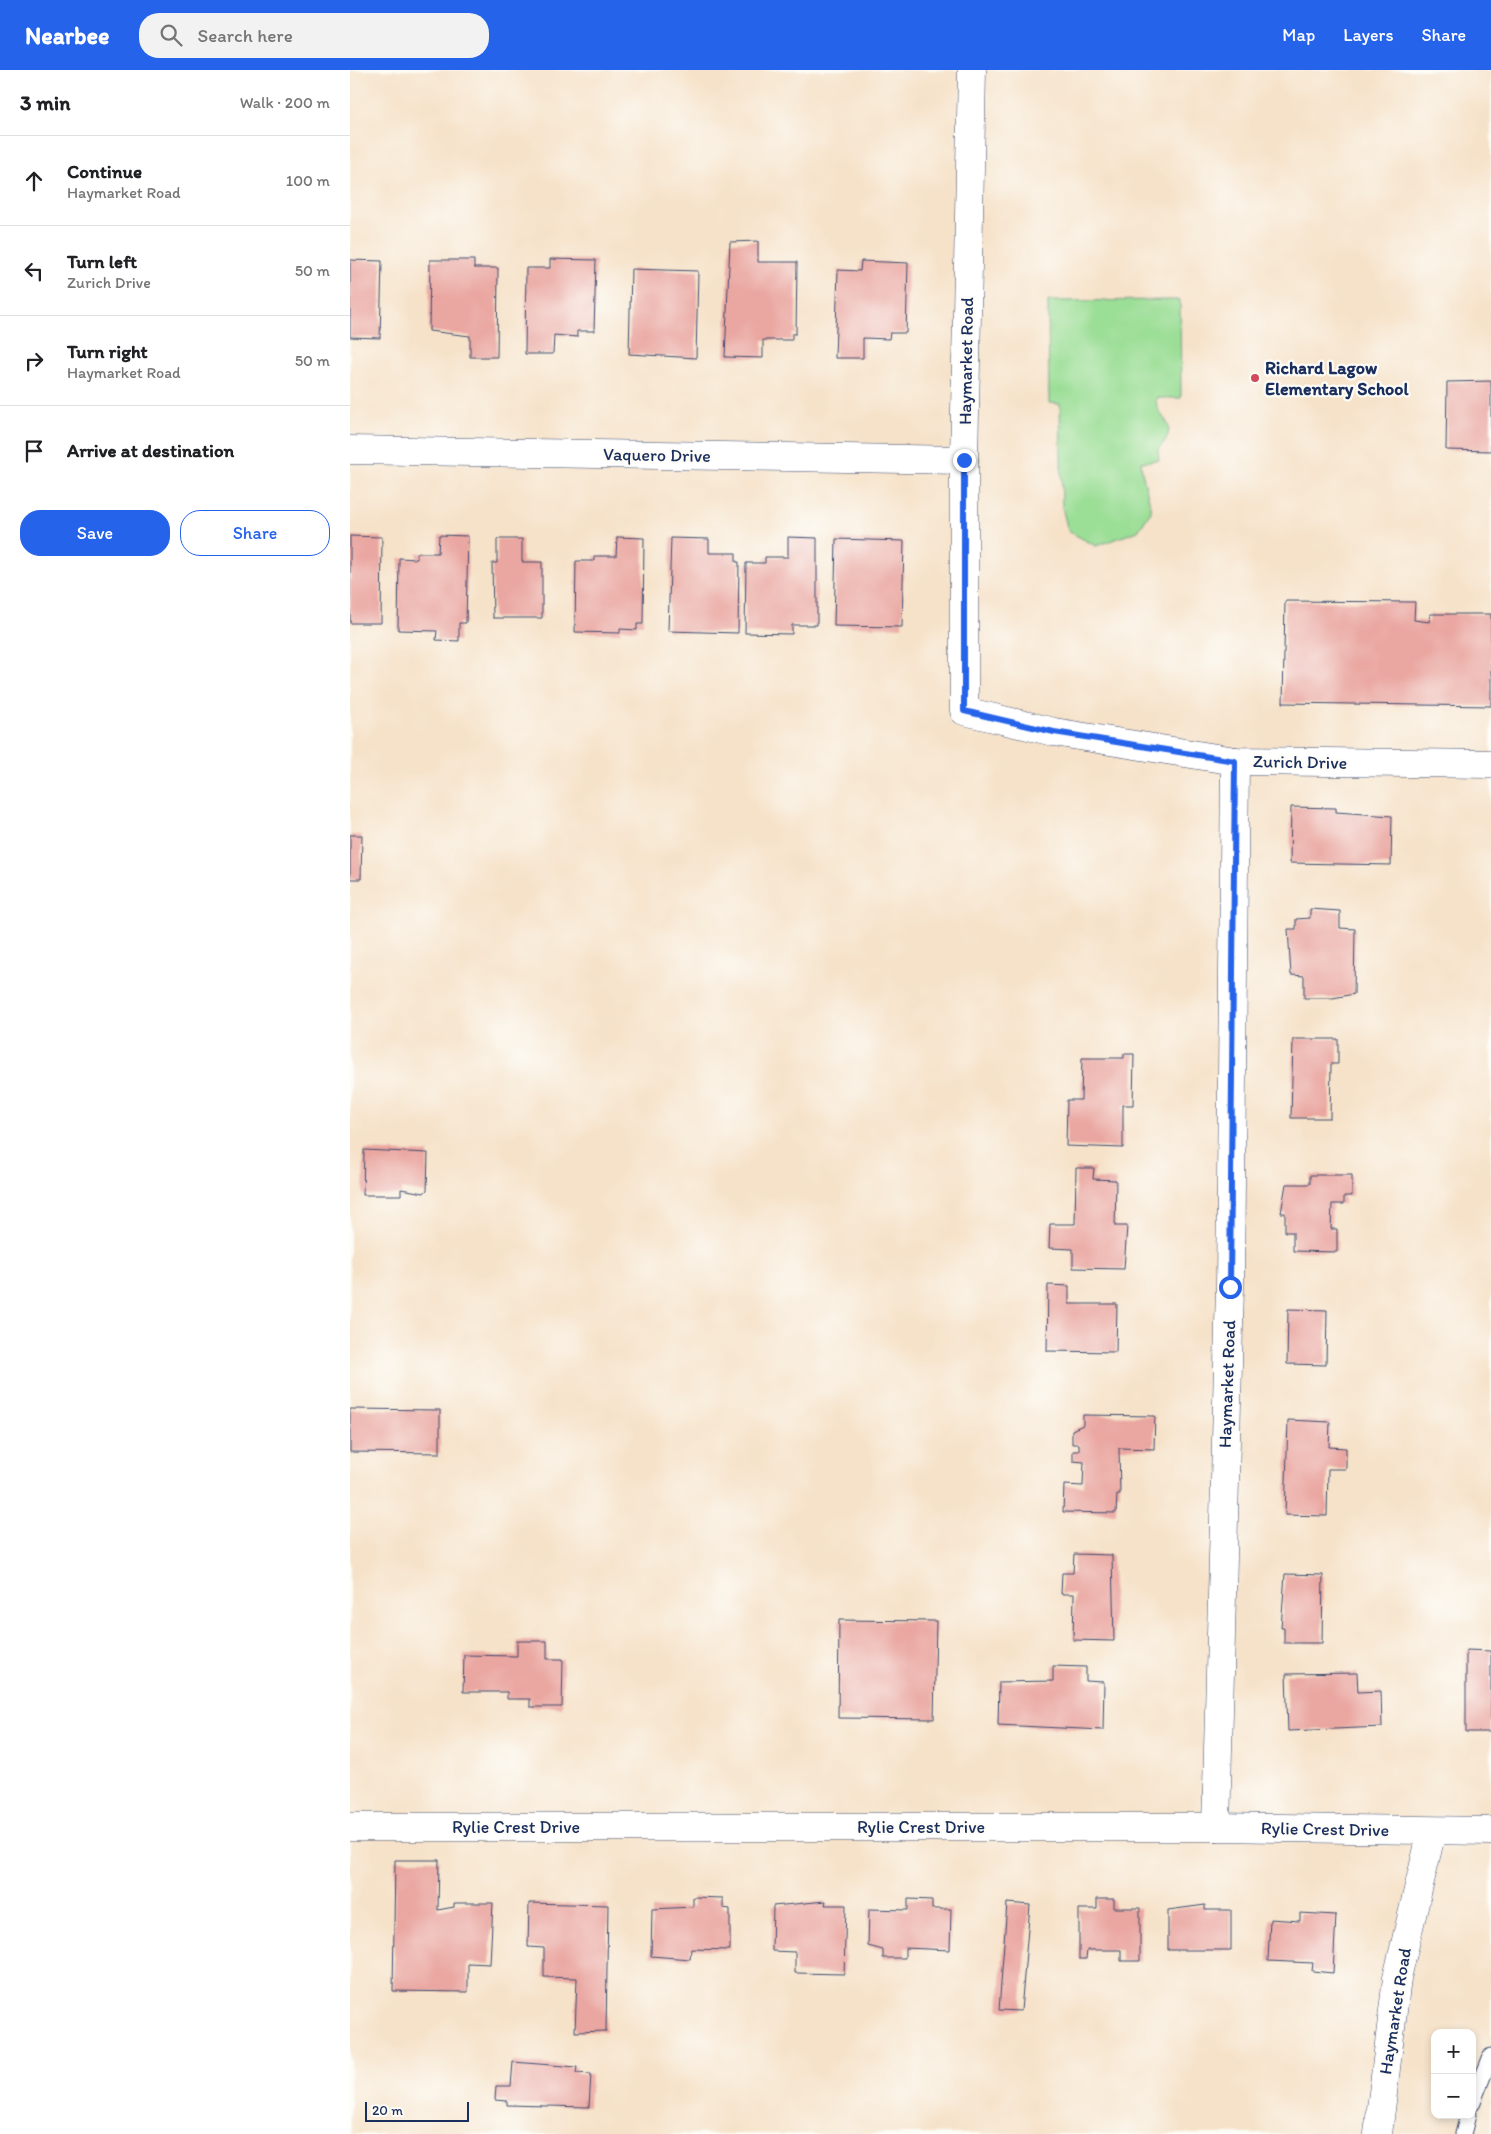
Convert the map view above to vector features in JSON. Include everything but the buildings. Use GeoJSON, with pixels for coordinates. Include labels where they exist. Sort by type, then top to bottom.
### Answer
{"type":"FeatureCollection","features":[{"type":"Feature","properties":{"kind":"street","name":"Haymarket Road"},"geometry":{"type":"LineString","coordinates":[[964,711],[964,460],[972,70]]}},
{"type":"Feature","properties":{"kind":"street","name":"Vaquero Drive"},"geometry":{"type":"LineString","coordinates":[[350,450],[964,460]]}},
{"type":"Feature","properties":{"kind":"street","name":"Zurich Drive"},"geometry":{"type":"LineString","coordinates":[[964,711],[1054,732],[1235,761],[1491,764]]}},
{"type":"Feature","properties":{"kind":"street","name":"Haymarket Road"},"geometry":{"type":"LineString","coordinates":[[1216,1827],[1230,1287],[1235,761]]}},
{"type":"Feature","properties":{"kind":"street","name":"Rylie Crest Drive"},"geometry":{"type":"LineString","coordinates":[[350,1827],[1216,1827],[1491,1831]]}},
{"type":"Feature","properties":{"kind":"street","name":"Haymarket Road"},"geometry":{"type":"LineString","coordinates":[[1378,2134],[1397,1978],[1432,1831]]}},
{"type":"Feature","properties":{"kind":"lane"},"geometry":{"type":"LineString","coordinates":[[1476,2094],[1491,2056]]}},
{"type":"Feature","properties":{"kind":"lane"},"geometry":{"type":"LineString","coordinates":[[1463,2134],[1467,2119]]}},
{"type":"Feature","properties":{"kind":"green space"},"geometry":{"type":"Polygon","coordinates":[[[1180,300],[1181,398],[1156,398],[1157,406],[1169,427],[1169,433],[1158,450],[1159,460],[1141,462],[1151,512],[1138,531],[1096,546],[1068,531],[1062,507],[1060,404],[1049,403],[1048,301],[1180,300]]]}},
{"type":"Feature","properties":{"kind":"place","name":"Richard Lagow Elementary School"},"geometry":{"type":"Point","coordinates":[1255,378]}},
{"type":"Feature","properties":{"kind":"route"},"geometry":{"type":"LineString","coordinates":[[964,460],[964,711],[1054,732],[1235,761],[1230,1287]]}}]}
